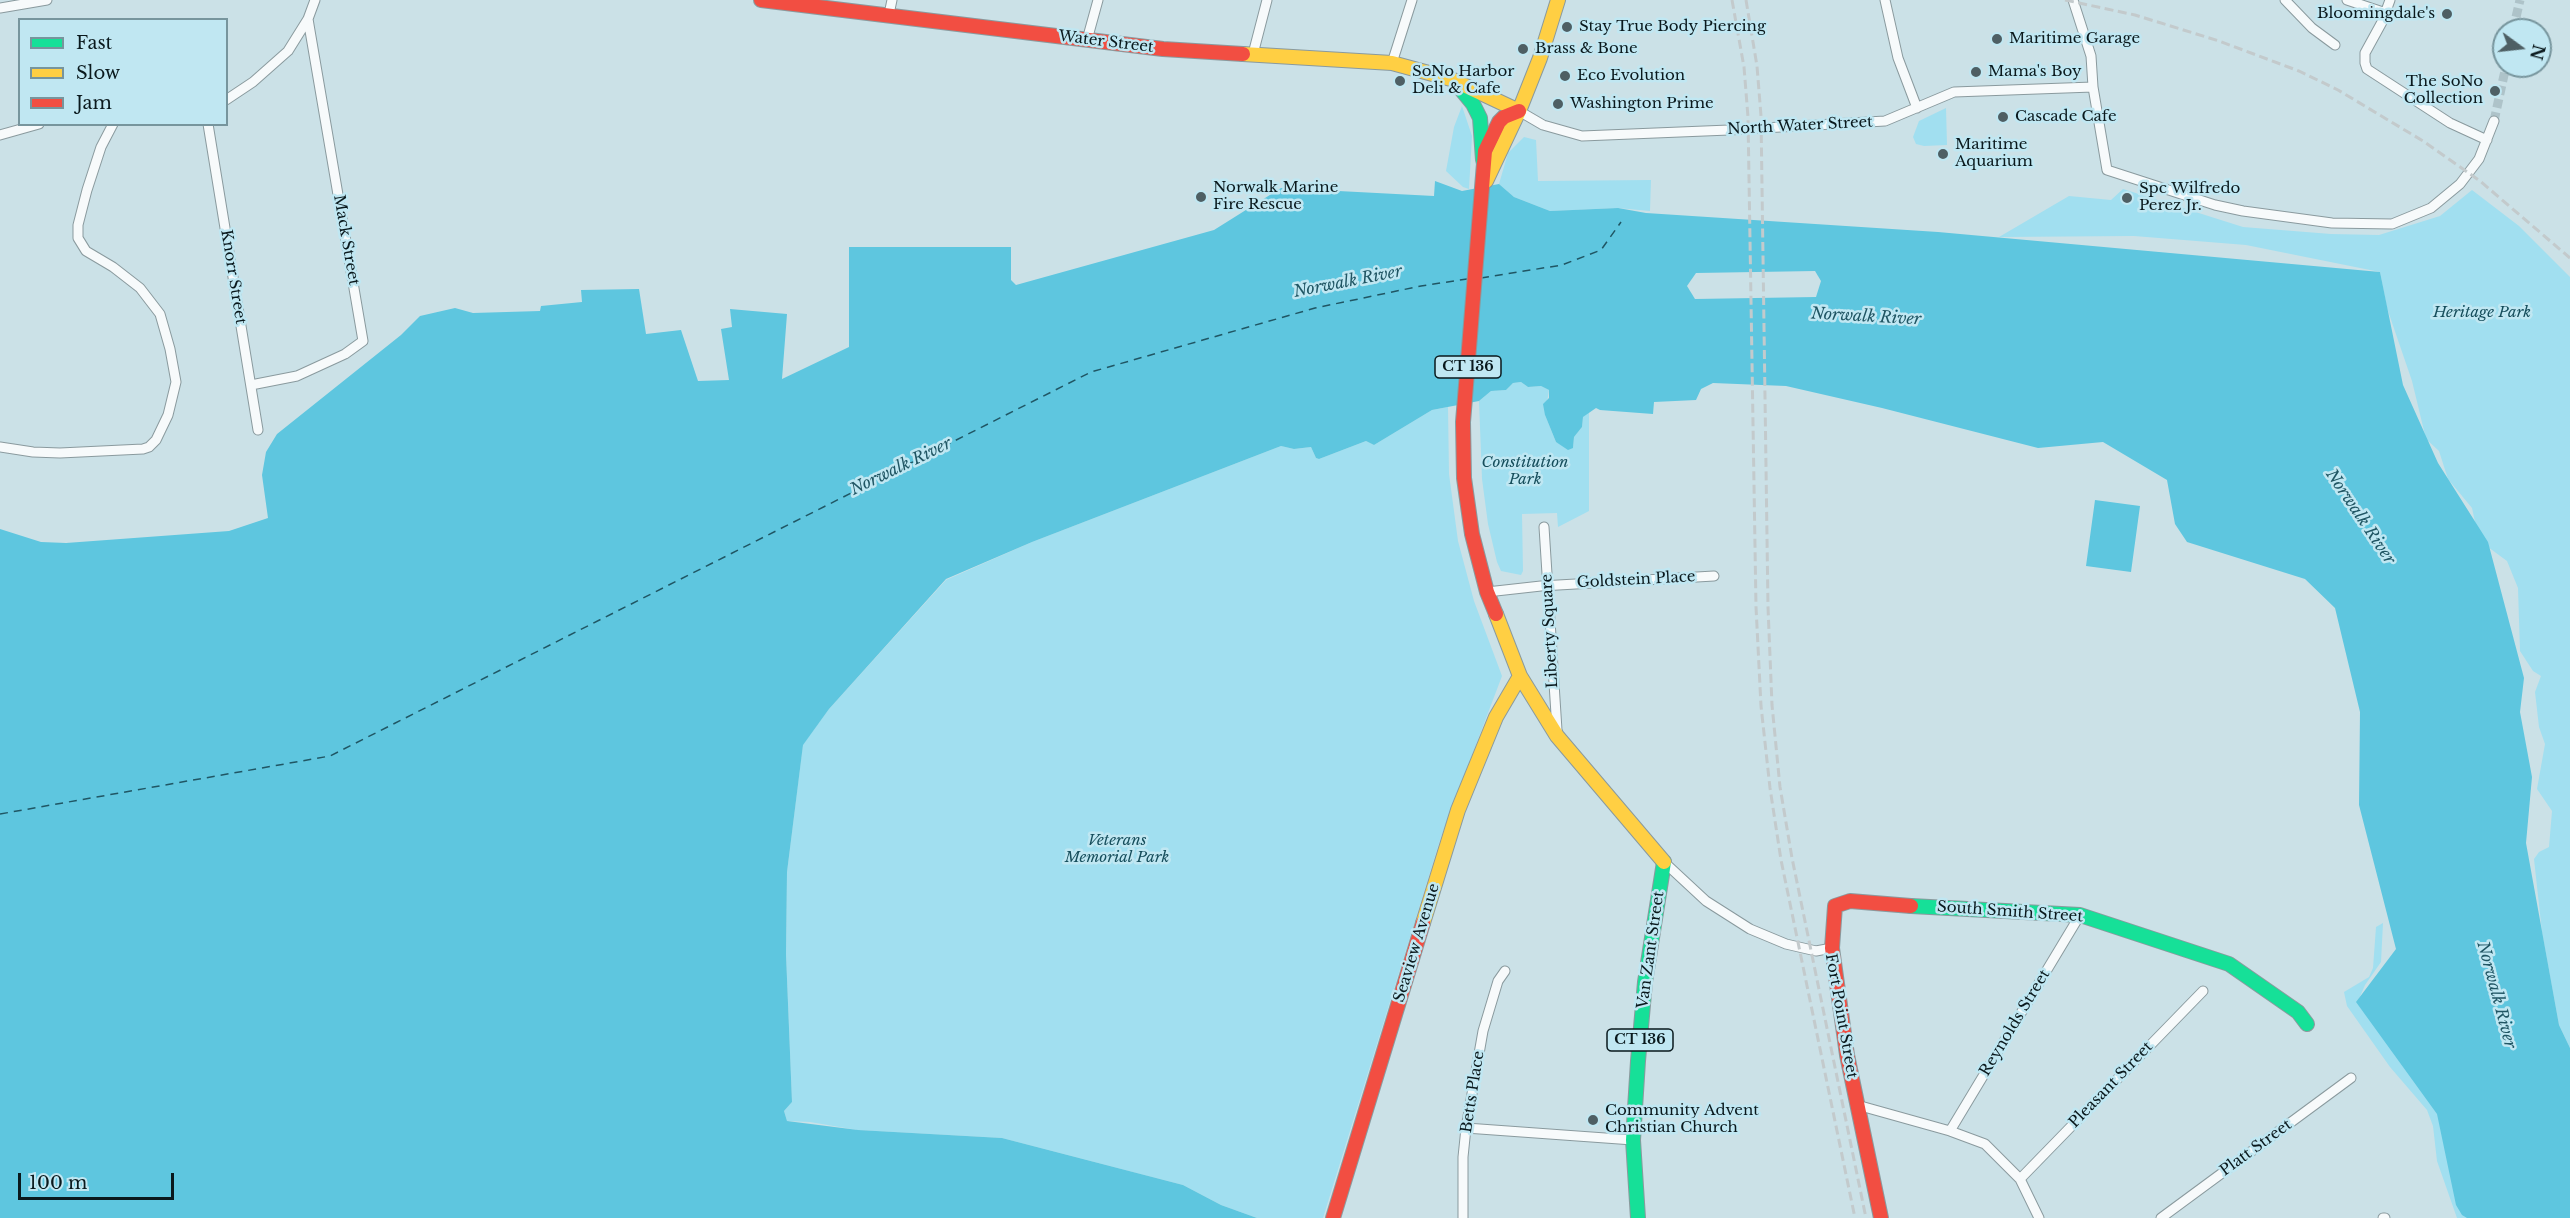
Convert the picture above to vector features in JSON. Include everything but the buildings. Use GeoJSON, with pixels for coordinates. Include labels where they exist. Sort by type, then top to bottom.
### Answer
{"type":"FeatureCollection","features":[{"type":"Feature","properties":{"kind":"main road","name":"Water Street"},"geometry":{"type":"LineString","coordinates":[[761,0],[1163,49],[1392,63],[1451,79],[1519,111]]}},
{"type":"Feature","properties":{"kind":"main road"},"geometry":{"type":"LineString","coordinates":[[1483,168],[1485,151],[1495,128],[1504,117],[1519,111],[1540,58],[1558,0]]}},
{"type":"Feature","properties":{"kind":"main road","name":"CT 136"},"geometry":{"type":"LineString","coordinates":[[1451,79],[1473,104],[1480,118],[1483,168],[1463,422],[1464,478],[1472,534],[1487,592],[1520,676]]}},
{"type":"Feature","properties":{"kind":"main road","name":"CT 136"},"geometry":{"type":"LineString","coordinates":[[1483,187],[1519,111]]}},
{"type":"Feature","properties":{"kind":"main road","name":"Fort Point Street"},"geometry":{"type":"LineString","coordinates":[[1520,676],[1557,736],[1664,862]]}},
{"type":"Feature","properties":{"kind":"main road","name":"Seaview Avenue"},"geometry":{"type":"LineString","coordinates":[[1336,1218],[1458,810],[1496,717],[1520,676]]}},
{"type":"Feature","properties":{"kind":"main road","name":"Van Zant Street"},"geometry":{"type":"LineString","coordinates":[[1638,1218],[1633,1140],[1645,982],[1664,862]]}},
{"type":"Feature","properties":{"kind":"main road","name":"South Smith Street"},"geometry":{"type":"LineString","coordinates":[[1832,948],[1835,906],[1850,901],[1983,911],[2080,915],[2229,964],[2298,1012],[2307,1024]]}},
{"type":"Feature","properties":{"kind":"main road","name":"Fort Point Street"},"geometry":{"type":"LineString","coordinates":[[1832,948],[1847,1055],[1881,1218]]}},
{"type":"Feature","properties":{"kind":"street"},"geometry":{"type":"LineString","coordinates":[[0,8],[47,0]]}},
{"type":"Feature","properties":{"kind":"street"},"geometry":{"type":"LineString","coordinates":[[228,99],[253,82],[288,51],[308,19],[315,0]]}},
{"type":"Feature","properties":{"kind":"street"},"geometry":{"type":"LineString","coordinates":[[889,14],[892,0]]}},
{"type":"Feature","properties":{"kind":"street"},"geometry":{"type":"LineString","coordinates":[[1087,40],[1098,0]]}},
{"type":"Feature","properties":{"kind":"street"},"geometry":{"type":"LineString","coordinates":[[1253,54],[1267,0]]}},
{"type":"Feature","properties":{"kind":"street"},"geometry":{"type":"LineString","coordinates":[[1392,63],[1412,0]]}},
{"type":"Feature","properties":{"kind":"street"},"geometry":{"type":"LineString","coordinates":[[1885,0],[1898,58],[1917,108]]}},
{"type":"Feature","properties":{"kind":"street"},"geometry":{"type":"LineString","coordinates":[[2073,0],[2091,57],[2093,87],[2107,170],[2215,205],[2268,215],[2332,223],[2374,225],[2392,224],[2409,219],[2431,208],[2460,184],[2479,159],[2494,122]]}},
{"type":"Feature","properties":{"kind":"street"},"geometry":{"type":"LineString","coordinates":[[2347,0],[2386,13]]}},
{"type":"Feature","properties":{"kind":"street"},"geometry":{"type":"LineString","coordinates":[[2390,0],[2386,13],[2365,53],[2364,63],[2367,69],[2450,123],[2487,140]]}},
{"type":"Feature","properties":{"kind":"street"},"geometry":{"type":"LineString","coordinates":[[2290,2],[2312,28],[2335,45]]}},
{"type":"Feature","properties":{"kind":"street","name":"Mack Street"},"geometry":{"type":"LineString","coordinates":[[251,385],[297,376],[345,354],[363,341],[308,19]]}},
{"type":"Feature","properties":{"kind":"street","name":"North Water Street"},"geometry":{"type":"LineString","coordinates":[[1519,111],[1543,125],[1582,136],[1885,121],[1954,92],[2093,87]]}},
{"type":"Feature","properties":{"kind":"street"},"geometry":{"type":"LineString","coordinates":[[0,135],[32,126]]}},
{"type":"Feature","properties":{"kind":"street"},"geometry":{"type":"LineString","coordinates":[[0,447],[60,453],[143,449],[156,440],[168,415],[176,382],[170,348],[160,314],[140,288],[113,267],[86,251],[78,238],[78,225],[87,190],[101,147],[112,126]]}},
{"type":"Feature","properties":{"kind":"street","name":"Knorr Street"},"geometry":{"type":"LineString","coordinates":[[208,126],[258,430]]}},
{"type":"Feature","properties":{"kind":"street","name":"Liberty Square"},"geometry":{"type":"LineString","coordinates":[[1544,527],[1557,736]]}},
{"type":"Feature","properties":{"kind":"street","name":"Goldstein Place"},"geometry":{"type":"LineString","coordinates":[[1487,592],[1548,585],[1714,576]]}},
{"type":"Feature","properties":{"kind":"street","name":"Fort Point Street"},"geometry":{"type":"LineString","coordinates":[[1664,862],[1706,901],[1750,929],[1786,944],[1816,951],[1832,948]]}},
{"type":"Feature","properties":{"kind":"street","name":"Reynolds Street"},"geometry":{"type":"LineString","coordinates":[[1950,1131],[2080,915]]}},
{"type":"Feature","properties":{"kind":"street","name":"Betts Place"},"geometry":{"type":"LineString","coordinates":[[1463,1218],[1463,1157],[1466,1128],[1483,1031],[1498,981],[1505,971]]}},
{"type":"Feature","properties":{"kind":"street","name":"Pleasant Street"},"geometry":{"type":"LineString","coordinates":[[2020,1179],[2203,991]]}},
{"type":"Feature","properties":{"kind":"street","name":"Platt Street"},"geometry":{"type":"LineString","coordinates":[[2161,1218],[2351,1078]]}},
{"type":"Feature","properties":{"kind":"street"},"geometry":{"type":"LineString","coordinates":[[1857,1105],[1950,1131],[1985,1144],[2020,1179],[2038,1218]]}},
{"type":"Feature","properties":{"kind":"street"},"geometry":{"type":"LineString","coordinates":[[1466,1128],[1633,1140]]}},
{"type":"Feature","properties":{"kind":"green space"},"geometry":{"type":"Polygon","coordinates":[[[1462,106],[1472,136],[1469,189],[1463,187],[1446,171],[1454,127],[1462,106]]]}},
{"type":"Feature","properties":{"kind":"green space"},"geometry":{"type":"Polygon","coordinates":[[[1946,108],[1947,145],[1916,144],[1913,137],[1919,121],[1946,108]]]}},
{"type":"Feature","properties":{"kind":"green space"},"geometry":{"type":"Polygon","coordinates":[[[1524,137],[1536,140],[1538,181],[1651,180],[1650,211],[1618,208],[1550,211],[1514,197],[1499,184],[1508,153],[1524,137]]]}},
{"type":"Feature","properties":{"kind":"green space","name":"Heritage Park"},"geometry":{"type":"Polygon","coordinates":[[[2123,189],[2243,227],[2331,234],[2379,235],[2440,216],[2472,190],[2519,226],[2570,277],[2570,1048],[2559,1025],[2542,932],[2534,859],[2539,852],[2549,847],[2552,811],[2537,789],[2545,744],[2539,727],[2535,692],[2541,676],[2533,671],[2520,651],[2518,588],[2507,561],[2488,547],[2477,531],[2472,508],[2448,479],[2439,451],[2426,439],[2412,381],[2387,308],[2380,272],[2246,245],[2134,236],[1999,237],[2069,196],[2111,200],[2123,189]]]}},
{"type":"Feature","properties":{"kind":"green space","name":"Constitution Park"},"geometry":{"type":"Polygon","coordinates":[[[1521,382],[1528,387],[1541,386],[1549,390],[1545,415],[1556,442],[1573,448],[1574,437],[1582,427],[1583,417],[1589,412],[1589,511],[1558,527],[1557,513],[1522,514],[1523,571],[1521,575],[1501,571],[1497,562],[1488,524],[1482,479],[1479,401],[1491,391],[1506,390],[1513,383],[1521,382]]]}},
{"type":"Feature","properties":{"kind":"green space","name":"Veterans Memorial Park"},"geometry":{"type":"Polygon","coordinates":[[[1448,407],[1449,474],[1458,541],[1474,601],[1502,676],[1441,837],[1323,1218],[1257,1218],[1221,1205],[1183,1185],[1002,1138],[857,1130],[810,1122],[787,1121],[784,1111],[792,1102],[786,954],[787,872],[803,744],[829,709],[946,580],[1032,542],[1281,446],[1294,449],[1311,447],[1316,458],[1319,459],[1366,441],[1374,445],[1432,410],[1448,407]]]}},
{"type":"Feature","properties":{"kind":"green space"},"geometry":{"type":"Polygon","coordinates":[[[2383,923],[2381,962],[2365,985],[2359,999],[2440,1104],[2471,1218],[2457,1218],[2437,1161],[2433,1126],[2427,1110],[2390,1067],[2347,1006],[2344,992],[2369,977],[2373,968],[2376,927],[2383,923]]]}},
{"type":"Feature","properties":{"kind":"water","name":"Norwalk River"},"geometry":{"type":"Polygon","coordinates":[[[1435,181],[1462,191],[1499,184],[1514,197],[1550,211],[1618,208],[1646,213],[1938,232],[2380,272],[2403,385],[2438,463],[2488,542],[2524,678],[2520,712],[2532,777],[2526,843],[2559,1025],[2570,1048],[2570,1218],[2467,1218],[2462,1215],[2456,1205],[2437,1114],[2356,1002],[2396,949],[2359,805],[2360,712],[2335,608],[2305,579],[2187,542],[2175,524],[2167,480],[2103,442],[2038,448],[1786,386],[1713,383],[1701,389],[1696,400],[1654,402],[1653,414],[1596,408],[1583,417],[1582,427],[1574,437],[1573,448],[1568,450],[1556,442],[1545,415],[1543,404],[1549,398],[1549,390],[1541,386],[1528,387],[1521,382],[1513,383],[1506,390],[1491,391],[1479,401],[1432,410],[1374,445],[1366,441],[1319,459],[1316,458],[1311,447],[1294,449],[1281,446],[1032,542],[946,579],[829,709],[803,745],[787,872],[786,954],[792,1102],[784,1111],[787,1121],[858,1130],[1002,1138],[1183,1185],[1221,1205],[1257,1218],[0,1218],[0,529],[41,542],[66,543],[229,531],[268,518],[262,475],[266,452],[277,434],[401,335],[420,316],[455,308],[473,313],[540,311],[541,306],[582,302],[581,290],[639,289],[646,334],[681,330],[698,381],[729,380],[721,329],[732,327],[730,309],[787,314],[782,379],[849,347],[849,247],[1011,247],[1011,280],[1016,285],[1214,230],[1281,188],[1434,196],[1435,181]]]}},
{"type":"Feature","properties":{"kind":"water"},"geometry":{"type":"Polygon","coordinates":[[[2095,500],[2140,506],[2131,572],[2086,566],[2095,500]]]}},
{"type":"Feature","properties":{"kind":"pier"},"geometry":{"type":"Polygon","coordinates":[[[1815,271],[1821,281],[1816,297],[1695,299],[1687,286],[1696,273],[1815,271]]]}},
{"type":"Feature","properties":{"kind":"ferry route"},"geometry":{"type":"LineString","coordinates":[[1481,278],[1562,265],[1601,250],[1621,222]]}},
{"type":"Feature","properties":{"kind":"ferry route"},"geometry":{"type":"LineString","coordinates":[[0,814],[330,756],[1091,372],[1315,308],[1467,279]]}},
{"type":"Feature","properties":{"kind":"tunnel"},"geometry":{"type":"LineString","coordinates":[[2516,18],[2520,0]]}},
{"type":"Feature","properties":{"kind":"tunnel"},"geometry":{"type":"LineString","coordinates":[[2494,121],[2503,78]]}},
{"type":"Feature","properties":{"kind":"railway"},"geometry":{"type":"LineString","coordinates":[[1732,0],[1744,67],[1748,117],[1756,607],[1761,706],[1781,860],[1855,1218]]}},
{"type":"Feature","properties":{"kind":"railway"},"geometry":{"type":"LineString","coordinates":[[1746,0],[1757,66],[1761,116],[1768,607],[1772,705],[1780,787],[1792,858],[1866,1218]]}},
{"type":"Feature","properties":{"kind":"railway"},"geometry":{"type":"LineString","coordinates":[[2065,0],[2135,15],[2219,41],[2299,71],[2338,90],[2423,141],[2480,181],[2570,258]]}},
{"type":"Feature","properties":{"kind":"traffic: fast"},"geometry":{"type":"LineString","coordinates":[[1455,82],[1473,104],[1480,118],[1483,160]]}},
{"type":"Feature","properties":{"kind":"traffic: fast"},"geometry":{"type":"LineString","coordinates":[[1638,1218],[1633,1140],[1638,1061],[1645,982],[1664,862]]}},
{"type":"Feature","properties":{"kind":"traffic: fast"},"geometry":{"type":"LineString","coordinates":[[1911,906],[2080,915],[2229,964],[2298,1012],[2307,1024]]}},
{"type":"Feature","properties":{"kind":"traffic: slow"},"geometry":{"type":"LineString","coordinates":[[1486,181],[1519,111],[1540,58],[1558,0]]}},
{"type":"Feature","properties":{"kind":"traffic: slow"},"geometry":{"type":"LineString","coordinates":[[1243,54],[1392,63],[1451,79],[1519,111]]}},
{"type":"Feature","properties":{"kind":"traffic: slow"},"geometry":{"type":"LineString","coordinates":[[1496,614],[1520,676],[1557,736],[1664,862]]}},
{"type":"Feature","properties":{"kind":"traffic: slow"},"geometry":{"type":"LineString","coordinates":[[1423,923],[1458,810],[1496,717],[1520,676]]}},
{"type":"Feature","properties":{"kind":"traffic: jam"},"geometry":{"type":"LineString","coordinates":[[761,0],[1163,49],[1243,54]]}},
{"type":"Feature","properties":{"kind":"traffic: jam"},"geometry":{"type":"LineString","coordinates":[[1496,614],[1487,592],[1472,534],[1464,478],[1463,422],[1485,151],[1499,122],[1504,117],[1519,111]]}},
{"type":"Feature","properties":{"kind":"traffic: jam"},"geometry":{"type":"LineString","coordinates":[[1881,1218],[1847,1055],[1832,948],[1835,906],[1850,901],[1911,906]]}},
{"type":"Feature","properties":{"kind":"traffic: jam"},"geometry":{"type":"LineString","coordinates":[[1333,1218],[1423,923]]}},
{"type":"Feature","properties":{"kind":"place","name":"Bloomingdale's"},"geometry":{"type":"Point","coordinates":[2447,14]}},
{"type":"Feature","properties":{"kind":"place","name":"Stay True Body Piercing"},"geometry":{"type":"Point","coordinates":[1567,27]}},
{"type":"Feature","properties":{"kind":"place","name":"Maritime Garage"},"geometry":{"type":"Point","coordinates":[1997,39]}},
{"type":"Feature","properties":{"kind":"place","name":"Brass & Bone"},"geometry":{"type":"Point","coordinates":[1523,49]}},
{"type":"Feature","properties":{"kind":"place","name":"Mama's Boy"},"geometry":{"type":"Point","coordinates":[1976,72]}},
{"type":"Feature","properties":{"kind":"place","name":"Eco Evolution"},"geometry":{"type":"Point","coordinates":[1565,76]}},
{"type":"Feature","properties":{"kind":"place","name":"SoNo Harbor Deli & Cafe"},"geometry":{"type":"Point","coordinates":[1400,81]}},
{"type":"Feature","properties":{"kind":"place","name":"The SoNo Collection"},"geometry":{"type":"Point","coordinates":[2495,91]}},
{"type":"Feature","properties":{"kind":"place","name":"Washington Prime"},"geometry":{"type":"Point","coordinates":[1558,104]}},
{"type":"Feature","properties":{"kind":"place","name":"Cascade Cafe"},"geometry":{"type":"Point","coordinates":[2003,117]}},
{"type":"Feature","properties":{"kind":"place","name":"Maritime Aquarium"},"geometry":{"type":"Point","coordinates":[1943,154]}},
{"type":"Feature","properties":{"kind":"place","name":"Norwalk Marine Fire Rescue"},"geometry":{"type":"Point","coordinates":[1201,197]}},
{"type":"Feature","properties":{"kind":"place","name":"Spc Wilfredo Perez Jr."},"geometry":{"type":"Point","coordinates":[2127,198]}},
{"type":"Feature","properties":{"kind":"place","name":"Community Advent Christian Church"},"geometry":{"type":"Point","coordinates":[1593,1120]}}]}
